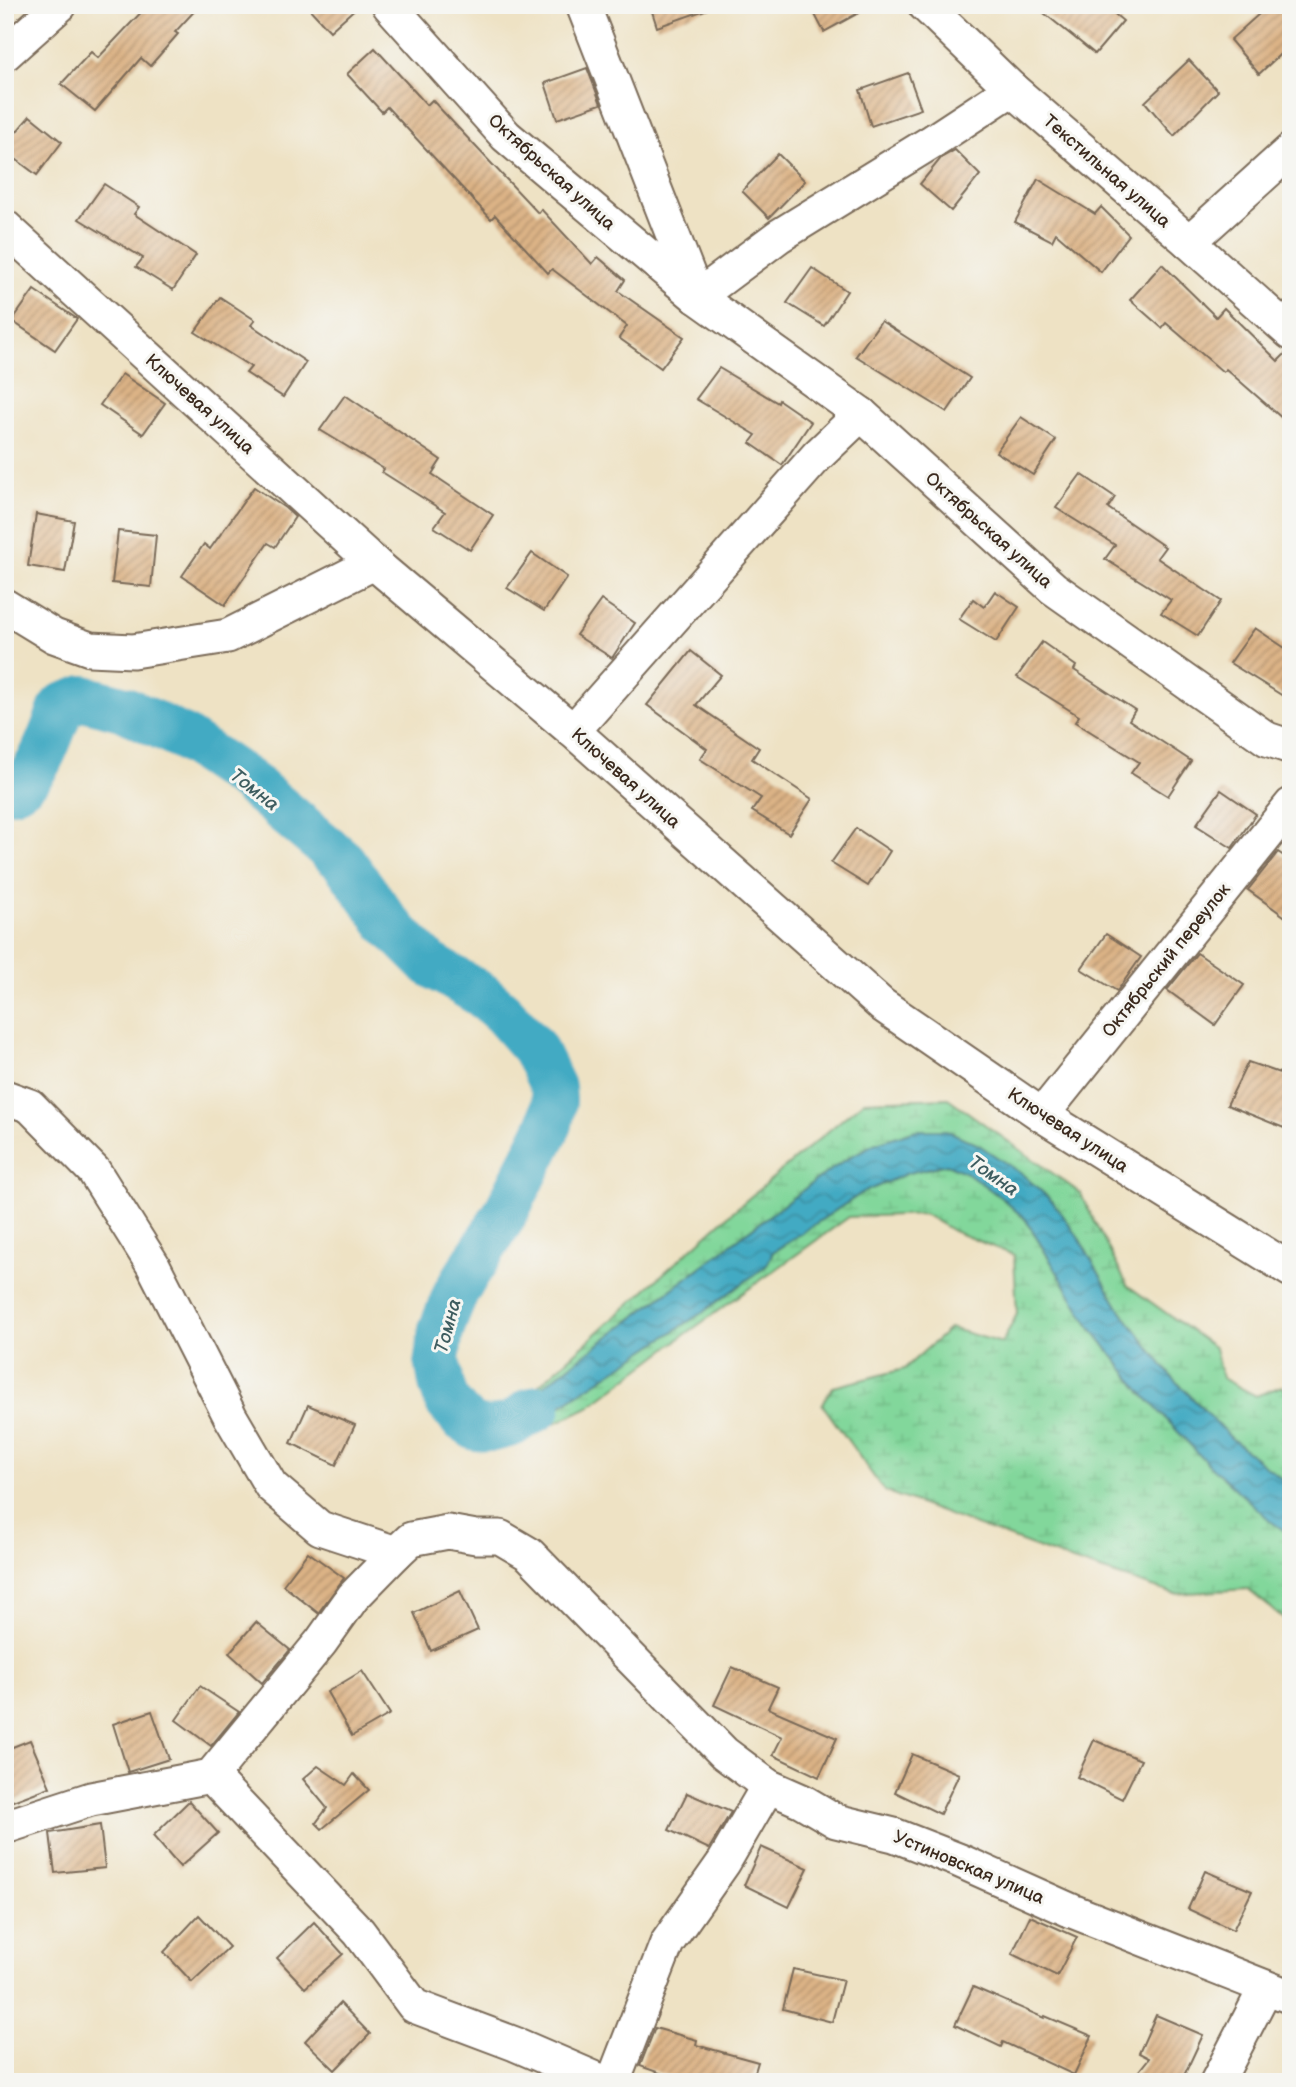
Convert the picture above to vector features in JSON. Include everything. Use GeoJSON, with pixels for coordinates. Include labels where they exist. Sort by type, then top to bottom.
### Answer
{"type":"FeatureCollection","features":[{"type":"Feature","properties":{"kind":"street"},"geometry":{"type":"LineString","coordinates":[[5,54],[60,5]]}},
{"type":"Feature","properties":{"kind":"street","name":"Октябрьская улица"},"geometry":{"type":"LineString","coordinates":[[389,5],[506,136],[697,297],[861,414],[1053,588],[1267,739],[1291,747]]}},
{"type":"Feature","properties":{"kind":"street"},"geometry":{"type":"LineString","coordinates":[[583,5],[697,297],[779,236],[1012,89]]}},
{"type":"Feature","properties":{"kind":"street","name":"Текстильная улица"},"geometry":{"type":"LineString","coordinates":[[925,5],[1012,89],[1291,333]]}},
{"type":"Feature","properties":{"kind":"street"},"geometry":{"type":"LineString","coordinates":[[1189,242],[1291,150]]}},
{"type":"Feature","properties":{"kind":"street","name":"Ключевая улица"},"geometry":{"type":"LineString","coordinates":[[5,227],[374,563],[573,731],[882,1005],[1042,1115],[1291,1270]]}},
{"type":"Feature","properties":{"kind":"street"},"geometry":{"type":"LineString","coordinates":[[573,731],[817,456],[861,414]]}},
{"type":"Feature","properties":{"kind":"street"},"geometry":{"type":"LineString","coordinates":[[5,606],[54,636],[90,649],[133,651],[228,636],[374,563]]}},
{"type":"Feature","properties":{"kind":"street","name":"Октябрьский переулок"},"geometry":{"type":"LineString","coordinates":[[1042,1115],[1291,805]]}},
{"type":"Feature","properties":{"kind":"street"},"geometry":{"type":"LineString","coordinates":[[5,1097],[30,1106],[94,1171],[153,1265],[230,1416],[271,1486],[320,1528],[396,1553]]}},
{"type":"Feature","properties":{"kind":"street","name":"Устиновская улица"},"geometry":{"type":"LineString","coordinates":[[211,1776],[321,1642],[353,1597],[411,1539],[448,1532],[476,1537],[500,1537],[529,1554],[724,1752],[768,1786],[802,1801],[836,1821],[894,1835],[958,1860],[1072,1911],[1278,1993]]}},
{"type":"Feature","properties":{"kind":"street"},"geometry":{"type":"LineString","coordinates":[[5,1827],[91,1799],[211,1776],[359,1932],[414,2006],[515,2044],[604,2082]]}},
{"type":"Feature","properties":{"kind":"street"},"geometry":{"type":"LineString","coordinates":[[613,2082],[667,1943],[724,1862],[768,1786]]}},
{"type":"Feature","properties":{"kind":"street"},"geometry":{"type":"LineString","coordinates":[[1217,2082],[1278,1993]]}},
{"type":"Feature","properties":{"kind":"green space"},"geometry":{"type":"Polygon","coordinates":[[[948,1098],[1080,1193],[1127,1285],[1215,1348],[1222,1378],[1256,1396],[1282,1386],[1291,1395],[1291,1487],[1231,1438],[1170,1375],[1119,1308],[1077,1235],[1052,1201],[1023,1175],[979,1145],[946,1130],[851,1156],[510,1411],[730,1214],[864,1101],[948,1098]]]}},
{"type":"Feature","properties":{"kind":"green space"},"geometry":{"type":"Polygon","coordinates":[[[947,1164],[969,1174],[1026,1220],[1089,1325],[1143,1394],[1273,1523],[1291,1535],[1291,1624],[1247,1589],[1174,1594],[1073,1561],[884,1491],[822,1404],[833,1387],[904,1369],[950,1328],[1002,1343],[1017,1314],[1014,1255],[953,1231],[924,1214],[849,1217],[589,1407],[530,1435],[525,1429],[703,1312],[766,1266],[773,1252],[862,1193],[908,1173],[947,1164]]]}},
{"type":"Feature","properties":{"kind":"water"},"geometry":{"type":"Polygon","coordinates":[[[916,1130],[946,1130],[979,1145],[1023,1175],[1052,1201],[1077,1235],[1119,1308],[1170,1375],[1231,1438],[1291,1487],[1291,1535],[1273,1523],[1206,1462],[1143,1394],[1089,1325],[1026,1220],[969,1174],[947,1164],[908,1173],[862,1193],[773,1252],[766,1266],[703,1312],[525,1429],[510,1411],[851,1156],[876,1143],[916,1130]]]}},
{"type":"Feature","properties":{"kind":"building"},"geometry":{"type":"Polygon","coordinates":[[[148,5],[200,5],[175,32],[178,34],[150,66],[141,58],[95,111],[61,84],[91,52],[98,58],[148,5]]]}},
{"type":"Feature","properties":{"kind":"building"},"geometry":{"type":"Polygon","coordinates":[[[306,5],[359,5],[330,31],[306,5]]]}},
{"type":"Feature","properties":{"kind":"building"},"geometry":{"type":"Polygon","coordinates":[[[650,5],[710,5],[711,8],[657,27],[650,5]]]}},
{"type":"Feature","properties":{"kind":"building"},"geometry":{"type":"Polygon","coordinates":[[[810,5],[873,5],[824,32],[810,5]]]}},
{"type":"Feature","properties":{"kind":"building"},"geometry":{"type":"Polygon","coordinates":[[[1034,5],[1104,5],[1123,21],[1095,54],[1034,5]]]}},
{"type":"Feature","properties":{"kind":"building"},"geometry":{"type":"Polygon","coordinates":[[[1269,5],[1281,5],[1291,16],[1291,44],[1259,74],[1230,40],[1269,5]]]}},
{"type":"Feature","properties":{"kind":"building"},"geometry":{"type":"Polygon","coordinates":[[[375,48],[427,105],[432,100],[538,213],[541,209],[592,264],[598,257],[625,280],[618,291],[684,337],[661,368],[619,338],[627,326],[552,269],[548,273],[495,215],[491,219],[387,107],[382,112],[347,74],[375,48]]]}},
{"type":"Feature","properties":{"kind":"building"},"geometry":{"type":"Polygon","coordinates":[[[1189,60],[1218,91],[1174,136],[1145,102],[1189,60]]]}},
{"type":"Feature","properties":{"kind":"building"},"geometry":{"type":"Polygon","coordinates":[[[587,68],[601,104],[557,119],[545,83],[587,68]]]}},
{"type":"Feature","properties":{"kind":"building"},"geometry":{"type":"Polygon","coordinates":[[[908,73],[921,109],[871,126],[860,90],[908,73]]]}},
{"type":"Feature","properties":{"kind":"building"},"geometry":{"type":"Polygon","coordinates":[[[30,116],[62,142],[37,175],[5,151],[5,145],[30,116]]]}},
{"type":"Feature","properties":{"kind":"building"},"geometry":{"type":"Polygon","coordinates":[[[955,150],[980,175],[951,211],[920,184],[941,158],[955,150]]]}},
{"type":"Feature","properties":{"kind":"building"},"geometry":{"type":"Polygon","coordinates":[[[778,154],[805,181],[769,218],[742,191],[778,154]]]}},
{"type":"Feature","properties":{"kind":"building"},"geometry":{"type":"Polygon","coordinates":[[[1038,179],[1095,214],[1101,207],[1129,235],[1101,272],[1056,233],[1052,241],[1015,222],[1038,179]]]}},
{"type":"Feature","properties":{"kind":"building"},"geometry":{"type":"Polygon","coordinates":[[[104,184],[139,207],[134,214],[196,255],[173,290],[136,267],[143,258],[79,219],[104,184]]]}},
{"type":"Feature","properties":{"kind":"building"},"geometry":{"type":"Polygon","coordinates":[[[1162,264],[1216,317],[1224,308],[1278,361],[1287,352],[1291,352],[1291,426],[1226,369],[1223,372],[1166,323],[1162,328],[1130,300],[1162,264]]]}},
{"type":"Feature","properties":{"kind":"building"},"geometry":{"type":"Polygon","coordinates":[[[812,268],[847,291],[824,326],[787,303],[812,268]]]}},
{"type":"Feature","properties":{"kind":"building"},"geometry":{"type":"Polygon","coordinates":[[[34,290],[77,319],[55,350],[12,321],[34,290]]]}},
{"type":"Feature","properties":{"kind":"building"},"geometry":{"type":"Polygon","coordinates":[[[220,297],[255,320],[251,325],[306,362],[283,397],[246,373],[251,367],[195,332],[220,297]]]}},
{"type":"Feature","properties":{"kind":"building"},"geometry":{"type":"Polygon","coordinates":[[[881,321],[970,378],[947,412],[856,356],[881,321]]]}},
{"type":"Feature","properties":{"kind":"building"},"geometry":{"type":"Polygon","coordinates":[[[719,368],[778,403],[779,400],[811,422],[782,465],[750,443],[756,435],[696,399],[719,368]]]}},
{"type":"Feature","properties":{"kind":"building"},"geometry":{"type":"Polygon","coordinates":[[[122,374],[165,403],[143,434],[100,405],[122,374]]]}},
{"type":"Feature","properties":{"kind":"building"},"geometry":{"type":"Polygon","coordinates":[[[345,395],[441,460],[432,474],[493,515],[470,550],[434,527],[445,512],[382,472],[384,469],[320,430],[345,395]]]}},
{"type":"Feature","properties":{"kind":"building"},"geometry":{"type":"Polygon","coordinates":[[[1021,417],[1056,440],[1033,475],[996,452],[1021,417]]]}},
{"type":"Feature","properties":{"kind":"building"},"geometry":{"type":"Polygon","coordinates":[[[1081,474],[1115,497],[1108,508],[1165,547],[1157,558],[1221,601],[1198,636],[1161,613],[1171,600],[1105,559],[1115,545],[1056,508],[1081,474]]]}},
{"type":"Feature","properties":{"kind":"building"},"geometry":{"type":"Polygon","coordinates":[[[254,487],[295,517],[275,547],[268,543],[225,605],[182,576],[204,544],[210,549],[254,487]]]}},
{"type":"Feature","properties":{"kind":"building"},"geometry":{"type":"Polygon","coordinates":[[[36,514],[74,521],[65,572],[28,566],[36,514]]]}},
{"type":"Feature","properties":{"kind":"building"},"geometry":{"type":"Polygon","coordinates":[[[118,531],[156,535],[151,587],[112,583],[118,531]]]}},
{"type":"Feature","properties":{"kind":"building"},"geometry":{"type":"Polygon","coordinates":[[[532,553],[567,577],[544,611],[507,588],[532,553]]]}},
{"type":"Feature","properties":{"kind":"building"},"geometry":{"type":"Polygon","coordinates":[[[995,591],[1019,607],[996,642],[959,619],[973,599],[984,607],[995,591]]]}},
{"type":"Feature","properties":{"kind":"building"},"geometry":{"type":"Polygon","coordinates":[[[601,600],[635,623],[612,658],[576,635],[601,600]]]}},
{"type":"Feature","properties":{"kind":"building"},"geometry":{"type":"Polygon","coordinates":[[[1255,628],[1291,652],[1291,701],[1230,663],[1255,628]]]}},
{"type":"Feature","properties":{"kind":"building"},"geometry":{"type":"Polygon","coordinates":[[[1042,642],[1076,666],[1074,670],[1135,710],[1129,720],[1191,761],[1168,796],[1131,773],[1139,762],[1075,722],[1079,716],[1017,677],[1042,642]]]}},
{"type":"Feature","properties":{"kind":"building"},"geometry":{"type":"Polygon","coordinates":[[[691,651],[721,675],[696,705],[759,748],[752,759],[812,799],[789,834],[752,811],[761,798],[700,759],[707,749],[647,705],[691,651]]]}},
{"type":"Feature","properties":{"kind":"building"},"geometry":{"type":"Polygon","coordinates":[[[1221,790],[1256,814],[1232,848],[1196,825],[1221,790]]]}},
{"type":"Feature","properties":{"kind":"building"},"geometry":{"type":"Polygon","coordinates":[[[856,828],[890,851],[868,886],[831,863],[856,828]]]}},
{"type":"Feature","properties":{"kind":"building"},"geometry":{"type":"Polygon","coordinates":[[[1278,852],[1291,861],[1291,921],[1248,890],[1278,852]]]}},
{"type":"Feature","properties":{"kind":"building"},"geometry":{"type":"Polygon","coordinates":[[[1106,934],[1141,957],[1117,991],[1081,969],[1106,934]]]}},
{"type":"Feature","properties":{"kind":"building"},"geometry":{"type":"Polygon","coordinates":[[[1197,953],[1244,985],[1215,1025],[1167,990],[1197,953]]]}},
{"type":"Feature","properties":{"kind":"building"},"geometry":{"type":"Polygon","coordinates":[[[1248,1062],[1291,1077],[1291,1111],[1284,1128],[1227,1105],[1248,1062]]]}},
{"type":"Feature","properties":{"kind":"building"},"geometry":{"type":"Polygon","coordinates":[[[308,1405],[355,1425],[336,1465],[291,1443],[308,1405]]]}},
{"type":"Feature","properties":{"kind":"building"},"geometry":{"type":"Polygon","coordinates":[[[308,1552],[344,1578],[318,1613],[283,1585],[308,1552]]]}},
{"type":"Feature","properties":{"kind":"building"},"geometry":{"type":"Polygon","coordinates":[[[460,1591],[478,1630],[431,1651],[414,1613],[460,1591]]]}},
{"type":"Feature","properties":{"kind":"building"},"geometry":{"type":"Polygon","coordinates":[[[256,1622],[290,1650],[262,1683],[229,1653],[256,1622]]]}},
{"type":"Feature","properties":{"kind":"building"},"geometry":{"type":"Polygon","coordinates":[[[732,1667],[778,1687],[768,1708],[837,1738],[819,1777],[773,1755],[782,1737],[714,1705],[732,1667]]]}},
{"type":"Feature","properties":{"kind":"building"},"geometry":{"type":"Polygon","coordinates":[[[362,1671],[390,1714],[352,1736],[327,1692],[362,1671]]]}},
{"type":"Feature","properties":{"kind":"building"},"geometry":{"type":"Polygon","coordinates":[[[200,1686],[239,1712],[211,1746],[176,1720],[200,1686]]]}},
{"type":"Feature","properties":{"kind":"building"},"geometry":{"type":"Polygon","coordinates":[[[152,1711],[169,1759],[128,1772],[113,1724],[152,1711]]]}},
{"type":"Feature","properties":{"kind":"building"},"geometry":{"type":"Polygon","coordinates":[[[30,1740],[50,1787],[5,1804],[5,1750],[30,1740]]]}},
{"type":"Feature","properties":{"kind":"building"},"geometry":{"type":"Polygon","coordinates":[[[1094,1740],[1141,1760],[1122,1799],[1077,1777],[1094,1740]]]}},
{"type":"Feature","properties":{"kind":"building"},"geometry":{"type":"Polygon","coordinates":[[[912,1754],[959,1774],[940,1814],[895,1792],[912,1754]]]}},
{"type":"Feature","properties":{"kind":"building"},"geometry":{"type":"Polygon","coordinates":[[[318,1766],[346,1785],[354,1774],[369,1790],[322,1829],[316,1823],[327,1808],[303,1779],[318,1766]]]}},
{"type":"Feature","properties":{"kind":"building"},"geometry":{"type":"Polygon","coordinates":[[[687,1793],[731,1812],[709,1849],[669,1830],[687,1793]]]}},
{"type":"Feature","properties":{"kind":"building"},"geometry":{"type":"Polygon","coordinates":[[[189,1801],[218,1833],[180,1867],[153,1836],[189,1801]]]}},
{"type":"Feature","properties":{"kind":"building"},"geometry":{"type":"Polygon","coordinates":[[[100,1825],[105,1868],[55,1873],[50,1833],[100,1825]]]}},
{"type":"Feature","properties":{"kind":"building"},"geometry":{"type":"Polygon","coordinates":[[[761,1847],[808,1868],[789,1907],[744,1885],[761,1847]]]}},
{"type":"Feature","properties":{"kind":"building"},"geometry":{"type":"Polygon","coordinates":[[[1205,1871],[1252,1891],[1233,1930],[1188,1909],[1205,1871]]]}},
{"type":"Feature","properties":{"kind":"building"},"geometry":{"type":"Polygon","coordinates":[[[199,1915],[229,1947],[192,1982],[164,1952],[199,1915]]]}},
{"type":"Feature","properties":{"kind":"building"},"geometry":{"type":"Polygon","coordinates":[[[1030,1916],[1077,1937],[1057,1976],[1012,1954],[1030,1916]]]}},
{"type":"Feature","properties":{"kind":"building"},"geometry":{"type":"Polygon","coordinates":[[[314,1922],[343,1954],[305,1988],[277,1958],[314,1922]]]}},
{"type":"Feature","properties":{"kind":"building"},"geometry":{"type":"Polygon","coordinates":[[[793,1969],[843,1980],[832,2022],[783,2009],[793,1969]]]}},
{"type":"Feature","properties":{"kind":"building"},"geometry":{"type":"Polygon","coordinates":[[[973,1987],[1092,2036],[1074,2075],[1003,2042],[1001,2047],[955,2025],[973,1987]]]}},
{"type":"Feature","properties":{"kind":"building"},"geometry":{"type":"Polygon","coordinates":[[[340,2003],[370,2034],[335,2070],[305,2041],[340,2003]]]}},
{"type":"Feature","properties":{"kind":"building"},"geometry":{"type":"Polygon","coordinates":[[[1156,2015],[1203,2035],[1181,2082],[1130,2082],[1149,2058],[1139,2053],[1156,2015]]]}},
{"type":"Feature","properties":{"kind":"building"},"geometry":{"type":"Polygon","coordinates":[[[655,2028],[697,2040],[696,2045],[758,2062],[752,2082],[685,2082],[640,2066],[655,2028]]]}},
{"type":"Feature","properties":{"kind":"waterway","name":"Томна"},"geometry":{"type":"LineString","coordinates":[[5,790],[16,787],[34,770],[62,706],[84,698],[125,709],[184,738],[248,781],[343,861],[388,923],[428,963],[482,995],[503,1013],[534,1048],[553,1087],[554,1101],[550,1124],[505,1214],[456,1292],[441,1330],[437,1359],[447,1401],[461,1418],[476,1428],[493,1429],[512,1424],[538,1408],[518,1420],[530,1411]]}}]}
